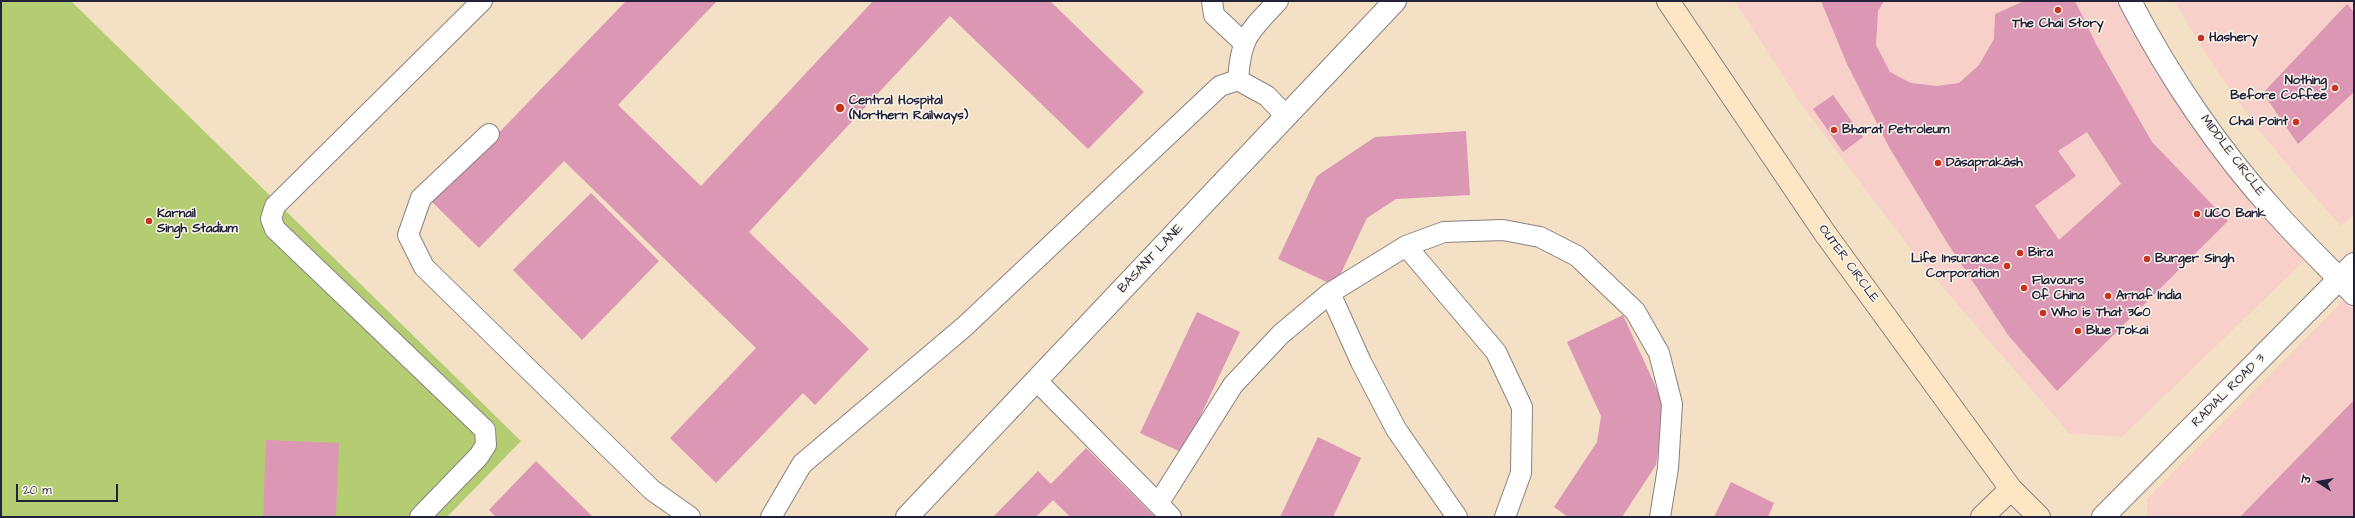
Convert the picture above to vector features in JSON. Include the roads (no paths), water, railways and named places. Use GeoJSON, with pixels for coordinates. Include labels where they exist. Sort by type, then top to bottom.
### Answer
{"type":"FeatureCollection","features":[{"type":"Feature","properties":{"kind":"main road","name":"OUTER CIRCLE"},"geometry":{"type":"LineString","coordinates":[[1668,1],[1824,232],[2011,489],[2039,517]]}},
{"type":"Feature","properties":{"kind":"main road"},"geometry":{"type":"LineString","coordinates":[[1982,517],[2011,489]]}},
{"type":"Feature","properties":{"kind":"street","name":"BASANT LANE"},"geometry":{"type":"LineString","coordinates":[[907,517],[1395,1]]}},
{"type":"Feature","properties":{"kind":"street","name":"MIDDLE CIRCLE"},"geometry":{"type":"LineString","coordinates":[[2130,1],[2182,88],[2227,152],[2275,212],[2349,279]]}},
{"type":"Feature","properties":{"kind":"street","name":"RADIAL ROAD 3"},"geometry":{"type":"LineString","coordinates":[[2103,517],[2349,279]]}},
{"type":"Feature","properties":{"kind":"lane"},"geometry":{"type":"LineString","coordinates":[[420,517],[479,456],[486,445],[485,430],[275,229],[271,219],[275,206],[482,1]]}},
{"type":"Feature","properties":{"kind":"lane"},"geometry":{"type":"LineString","coordinates":[[1212,1],[1214,15],[1244,43]]}},
{"type":"Feature","properties":{"kind":"lane"},"geometry":{"type":"LineString","coordinates":[[1238,80],[1240,56],[1248,32],[1278,1]]}},
{"type":"Feature","properties":{"kind":"lane"},"geometry":{"type":"LineString","coordinates":[[771,517],[802,464],[964,327],[1220,86],[1238,80],[1267,96],[1286,116]]}},
{"type":"Feature","properties":{"kind":"lane"},"geometry":{"type":"LineString","coordinates":[[489,134],[421,198],[408,235],[424,267],[652,490],[690,517]]}},
{"type":"Feature","properties":{"kind":"lane"},"geometry":{"type":"LineString","coordinates":[[1036,380],[1165,510],[1233,385],[1281,334],[1330,293],[1406,246],[1444,232],[1503,230],[1540,237],[1577,256],[1635,311],[1659,353],[1672,404],[1668,468],[1660,517]]}},
{"type":"Feature","properties":{"kind":"lane"},"geometry":{"type":"LineString","coordinates":[[1406,246],[1496,352],[1522,407],[1521,473],[1505,517]]}},
{"type":"Feature","properties":{"kind":"lane"},"geometry":{"type":"LineString","coordinates":[[1330,293],[1361,362],[1396,429],[1457,517]]}},
{"type":"Feature","properties":{"kind":"place","name":"The Chai Story"},"geometry":{"type":"Point","coordinates":[2058,10]}},
{"type":"Feature","properties":{"kind":"place","name":"Hashery"},"geometry":{"type":"Point","coordinates":[2201,38]}},
{"type":"Feature","properties":{"kind":"place","name":"Nothing Before Coffee"},"geometry":{"type":"Point","coordinates":[2335,88]}},
{"type":"Feature","properties":{"kind":"place","name":"Central Hospital (Northern Railways)"},"geometry":{"type":"Point","coordinates":[840,108]}},
{"type":"Feature","properties":{"kind":"place","name":"Chai Point"},"geometry":{"type":"Point","coordinates":[2296,122]}},
{"type":"Feature","properties":{"kind":"place","name":"Bharat Petroleum"},"geometry":{"type":"Point","coordinates":[1834,130]}},
{"type":"Feature","properties":{"kind":"place","name":"Dāsaprakāsh"},"geometry":{"type":"Point","coordinates":[1938,163]}},
{"type":"Feature","properties":{"kind":"place","name":"UCO Bank"},"geometry":{"type":"Point","coordinates":[2197,214]}},
{"type":"Feature","properties":{"kind":"place","name":"Karnail Singh Stadium"},"geometry":{"type":"Point","coordinates":[149,221]}},
{"type":"Feature","properties":{"kind":"place","name":"Bira"},"geometry":{"type":"Point","coordinates":[2020,253]}},
{"type":"Feature","properties":{"kind":"place","name":"Burger Singh"},"geometry":{"type":"Point","coordinates":[2147,259]}},
{"type":"Feature","properties":{"kind":"place","name":"Life Insurance Corporation"},"geometry":{"type":"Point","coordinates":[2007,266]}},
{"type":"Feature","properties":{"kind":"place","name":"Flavours Of China"},"geometry":{"type":"Point","coordinates":[2024,288]}},
{"type":"Feature","properties":{"kind":"place","name":"Arnaf India"},"geometry":{"type":"Point","coordinates":[2108,296]}},
{"type":"Feature","properties":{"kind":"place","name":"Who is That 360"},"geometry":{"type":"Point","coordinates":[2043,313]}},
{"type":"Feature","properties":{"kind":"place","name":"Blue Tokai"},"geometry":{"type":"Point","coordinates":[2078,331]}}]}
